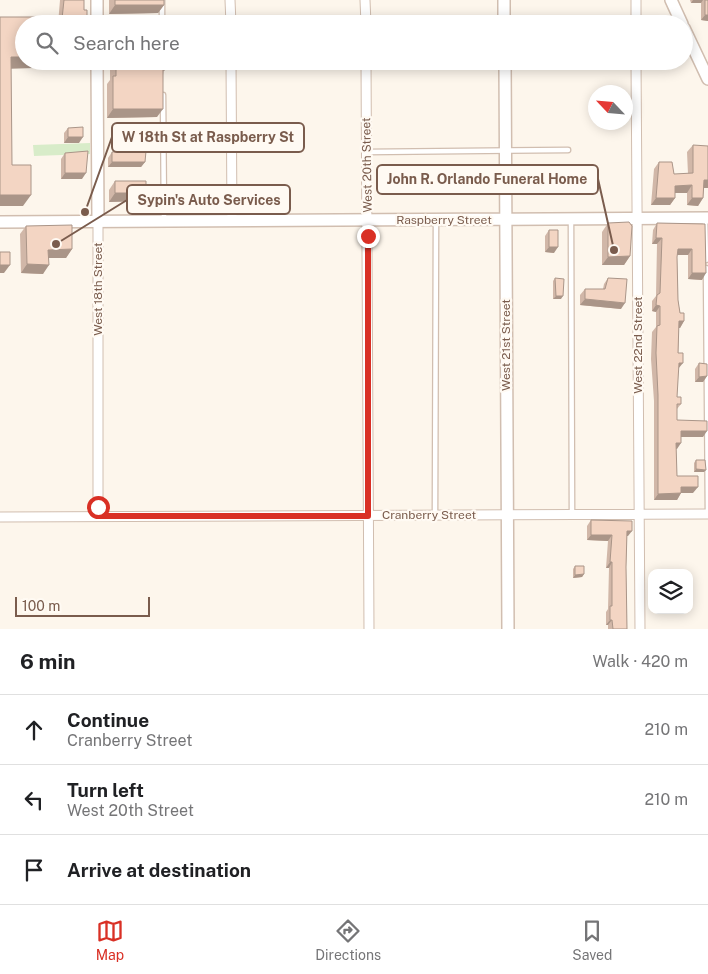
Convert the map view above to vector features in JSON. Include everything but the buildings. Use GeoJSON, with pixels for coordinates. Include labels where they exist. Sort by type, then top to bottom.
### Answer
{"type":"FeatureCollection","features":[{"type":"Feature","properties":{"kind":"street"},"geometry":{"type":"LineString","coordinates":[[97,0],[97,15]]}},
{"type":"Feature","properties":{"kind":"street"},"geometry":{"type":"LineString","coordinates":[[230,0],[230,15]]}},
{"type":"Feature","properties":{"kind":"street"},"geometry":{"type":"LineString","coordinates":[[365,0],[366,15]]}},
{"type":"Feature","properties":{"kind":"street"},"geometry":{"type":"LineString","coordinates":[[504,0],[504,15]]}},
{"type":"Feature","properties":{"kind":"street"},"geometry":{"type":"LineString","coordinates":[[636,0],[636,15]]}},
{"type":"Feature","properties":{"kind":"street"},"geometry":{"type":"LineString","coordinates":[[671,0],[678,15]]}},
{"type":"Feature","properties":{"kind":"street"},"geometry":{"type":"LineString","coordinates":[[693,47],[708,79]]}},
{"type":"Feature","properties":{"kind":"street","name":"West 18th Street"},"geometry":{"type":"LineString","coordinates":[[97,70],[98,516]]}},
{"type":"Feature","properties":{"kind":"street"},"geometry":{"type":"LineString","coordinates":[[231,70],[232,221]]}},
{"type":"Feature","properties":{"kind":"street","name":"West 20th Street"},"geometry":{"type":"LineString","coordinates":[[366,70],[369,629]]}},
{"type":"Feature","properties":{"kind":"street","name":"West 21st Street"},"geometry":{"type":"LineString","coordinates":[[505,70],[508,629]]}},
{"type":"Feature","properties":{"kind":"street","name":"West 22nd Street"},"geometry":{"type":"LineString","coordinates":[[636,70],[640,629]]}},
{"type":"Feature","properties":{"kind":"street","name":"Raspberry Street"},"geometry":{"type":"LineString","coordinates":[[0,222],[707,218]]}},
{"type":"Feature","properties":{"kind":"street","name":"Cranberry Street"},"geometry":{"type":"LineString","coordinates":[[0,517],[708,514]]}},
{"type":"Feature","properties":{"kind":"lane"},"geometry":{"type":"LineString","coordinates":[[162,0],[162,15]]}},
{"type":"Feature","properties":{"kind":"lane"},"geometry":{"type":"LineString","coordinates":[[163,89],[164,222]]}},
{"type":"Feature","properties":{"kind":"lane"},"geometry":{"type":"LineString","coordinates":[[367,152],[568,150]]}},
{"type":"Feature","properties":{"kind":"lane"},"geometry":{"type":"LineString","coordinates":[[707,218],[708,514]]}},
{"type":"Feature","properties":{"kind":"lane"},"geometry":{"type":"LineString","coordinates":[[570,219],[572,515]]}},
{"type":"Feature","properties":{"kind":"lane"},"geometry":{"type":"LineString","coordinates":[[435,515],[436,220]]}},
{"type":"Feature","properties":{"kind":"green space"},"geometry":{"type":"Polygon","coordinates":[[[90,143],[90,154],[34,156],[33,145],[90,143]]]}},
{"type":"Feature","properties":{"kind":"place","name":"W 18th St at Raspberry St"},"geometry":{"type":"Point","coordinates":[85,212]}},
{"type":"Feature","properties":{"kind":"place","name":"Sypin's Auto Services"},"geometry":{"type":"Point","coordinates":[56,244]}},
{"type":"Feature","properties":{"kind":"place","name":"John R. Orlando Funeral Home"},"geometry":{"type":"Point","coordinates":[614,250]}},
{"type":"Feature","properties":{"kind":"route"},"geometry":{"type":"LineString","coordinates":[[98,507],[98,516],[368,516],[368,236]]}}]}
